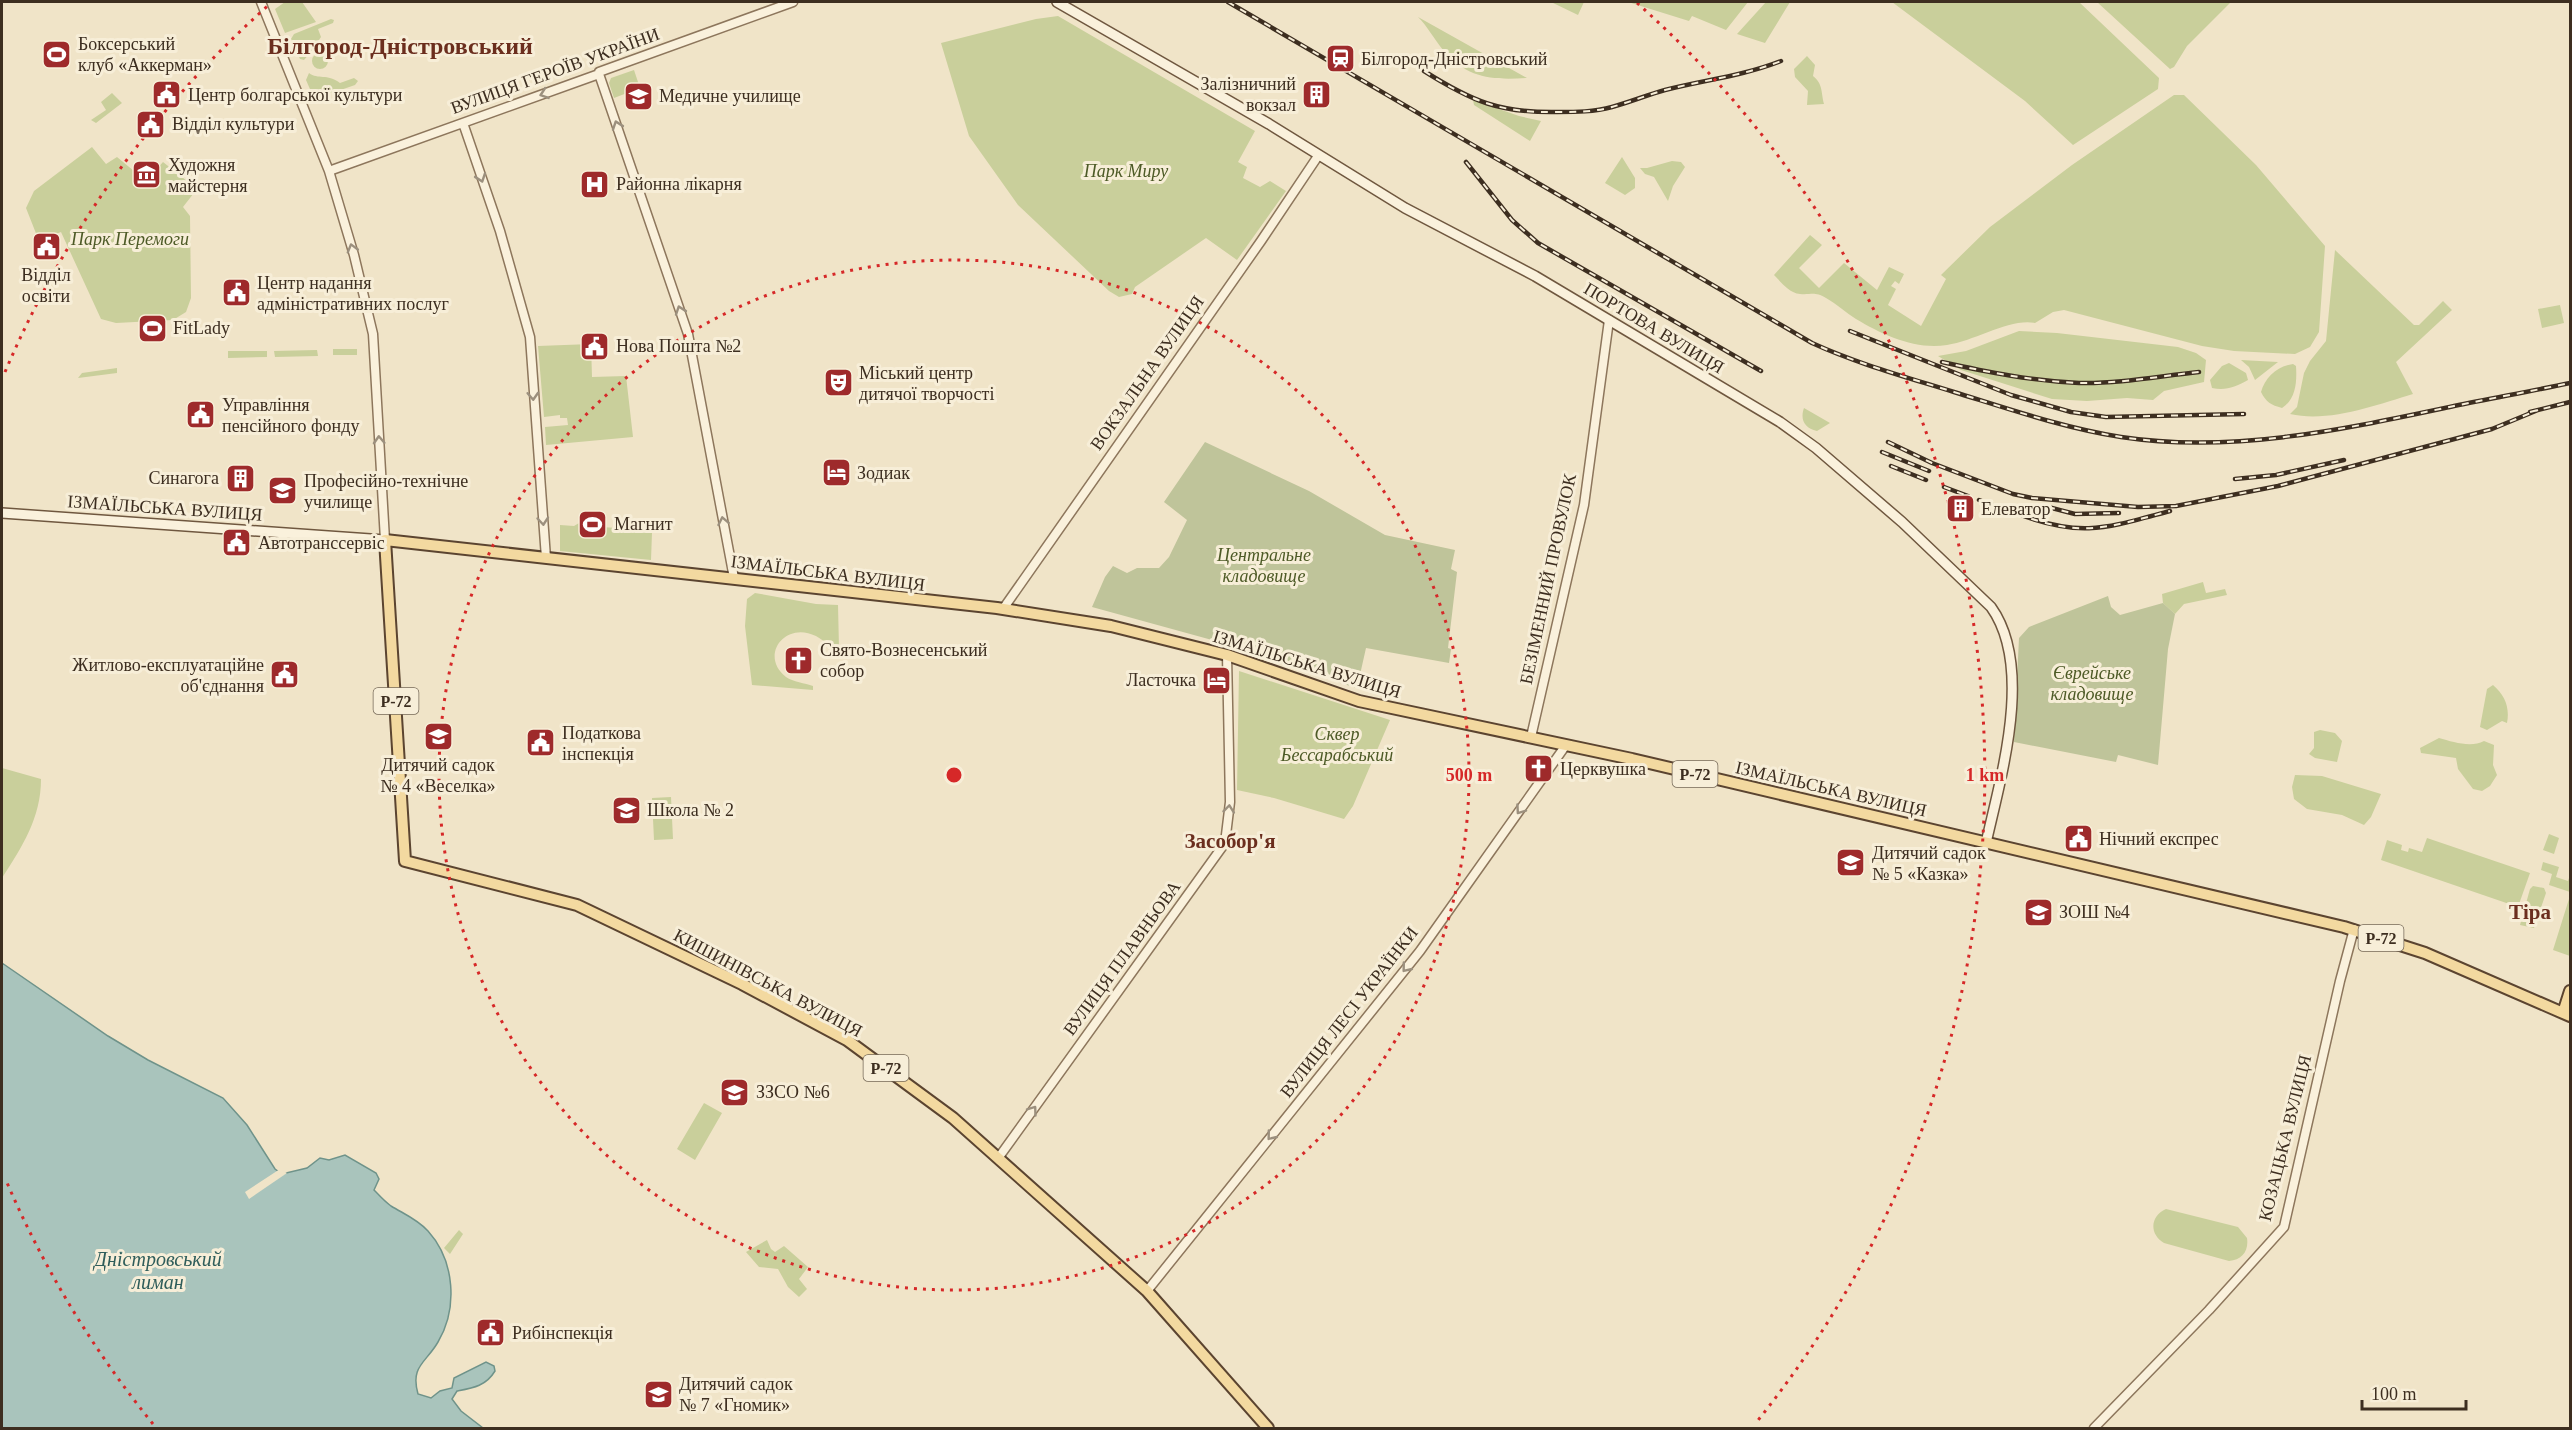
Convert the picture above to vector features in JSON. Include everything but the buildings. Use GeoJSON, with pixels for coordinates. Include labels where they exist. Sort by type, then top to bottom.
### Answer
{"type":"FeatureCollection","features":[{"type":"Feature","properties":{"kind":"main road","name":"ПОРТОВА ВУЛИЦЯ"},"geometry":{"type":"LineString","coordinates":[[1057,2],[1269,124],[1405,208],[1535,276],[1793,430],[1902,522],[1991,607],[2006,636],[2012,676],[2010,732],[1986,843]]}},
{"type":"Feature","properties":{"kind":"main road","name":"ІЗМАЇЛЬСЬКА ВУЛИЦЯ"},"geometry":{"type":"LineString","coordinates":[[2,513],[386,540],[1003,609],[1111,626],[1227,655],[1359,701],[1566,745],[2354,929],[2426,954],[2567,1015]]}},
{"type":"Feature","properties":{"kind":"main road","name":"КИШИНІВСЬКА ВУЛИЦЯ"},"geometry":{"type":"LineString","coordinates":[[386,540],[405,861],[577,905],[742,984],[847,1040],[944,1111],[999,1157],[1146,1291],[1268,1428]]}},
{"type":"Feature","properties":{"kind":"main road"},"geometry":{"type":"LineString","coordinates":[[2567,1015],[2571,991]]}},
{"type":"Feature","properties":{"kind":"street","name":"ВУЛИЦЯ ГЕРОЇВ УКРАЇНИ"},"geometry":{"type":"LineString","coordinates":[[329,171],[793,2]]}},
{"type":"Feature","properties":{"kind":"street"},"geometry":{"type":"LineString","coordinates":[[262,4],[329,171],[354,255],[373,334],[386,540]]}},
{"type":"Feature","properties":{"kind":"street"},"geometry":{"type":"LineString","coordinates":[[600,74],[688,334],[734,578]]}},
{"type":"Feature","properties":{"kind":"street"},"geometry":{"type":"LineString","coordinates":[[462,123],[500,231],[530,337],[546,558]]}},
{"type":"Feature","properties":{"kind":"street","name":"ВОКЗАЛЬНА ВУЛИЦЯ"},"geometry":{"type":"LineString","coordinates":[[1003,609],[1318,156]]}},
{"type":"Feature","properties":{"kind":"street","name":"БЕЗІМЕННИЙ ПРОВУЛОК"},"geometry":{"type":"LineString","coordinates":[[1531,737],[1584,505],[1608,320]]}},
{"type":"Feature","properties":{"kind":"street","name":"ВУЛИЦЯ ПЛАВНЬОВА"},"geometry":{"type":"LineString","coordinates":[[999,1157],[1225,843],[1230,802],[1227,655]]}},
{"type":"Feature","properties":{"kind":"street","name":"ВУЛИЦЯ ЛЕСІ УКРАЇНКИ"},"geometry":{"type":"LineString","coordinates":[[1146,1291],[1420,951],[1566,745]]}},
{"type":"Feature","properties":{"kind":"street","name":"КОЗАЦЬКА ВУЛИЦЯ"},"geometry":{"type":"LineString","coordinates":[[2094,1428],[2209,1310],[2284,1227],[2335,1002],[2354,929]]}},
{"type":"Feature","properties":{"kind":"green space"},"geometry":{"type":"Polygon","coordinates":[[[285,2],[302,2],[316,22],[285,33],[275,9],[285,2]]]}},
{"type":"Feature","properties":{"kind":"green space"},"geometry":{"type":"Polygon","coordinates":[[[1551,2],[1584,2],[1578,15],[1551,2]]]}},
{"type":"Feature","properties":{"kind":"green space"},"geometry":{"type":"Polygon","coordinates":[[[1628,2],[1748,2],[1726,30],[1692,16],[1689,21],[1628,2]]]}},
{"type":"Feature","properties":{"kind":"green space"},"geometry":{"type":"Polygon","coordinates":[[[1766,2],[1790,2],[1765,43],[1737,34],[1766,2]]]}},
{"type":"Feature","properties":{"kind":"green space"},"geometry":{"type":"Polygon","coordinates":[[[1892,2],[2079,2],[2159,78],[2158,89],[2073,145],[2025,101],[1892,2]]]}},
{"type":"Feature","properties":{"kind":"green space"},"geometry":{"type":"Polygon","coordinates":[[[2097,2],[2231,2],[2187,46],[2174,67],[2170,69],[2097,2]]]}},
{"type":"Feature","properties":{"kind":"green space","name":"Парк Миру"},"geometry":{"type":"Polygon","coordinates":[[[1058,16],[1255,131],[1238,162],[1247,167],[1243,178],[1260,187],[1270,181],[1286,191],[1237,260],[1206,238],[1135,287],[1132,294],[1119,297],[1109,291],[1018,205],[969,136],[941,43],[1036,19],[1058,16]]]}},
{"type":"Feature","properties":{"kind":"green space"},"geometry":{"type":"Polygon","coordinates":[[[1418,17],[1527,78],[1492,78],[1481,76],[1462,67],[1443,50],[1418,17]]]}},
{"type":"Feature","properties":{"kind":"green space"},"geometry":{"type":"Polygon","coordinates":[[[331,19],[334,20],[333,23],[318,29],[321,37],[311,52],[304,60],[300,59],[291,39],[294,34],[331,19]]]}},
{"type":"Feature","properties":{"kind":"green space"},"geometry":{"type":"Polygon","coordinates":[[[320,53],[326,55],[328,61],[326,67],[320,69],[314,67],[312,61],[314,55],[320,53]]]}},
{"type":"Feature","properties":{"kind":"green space"},"geometry":{"type":"Polygon","coordinates":[[[1807,56],[1815,65],[1813,76],[1820,85],[1824,104],[1807,105],[1808,91],[1795,77],[1794,69],[1807,56]]]}},
{"type":"Feature","properties":{"kind":"green space"},"geometry":{"type":"Polygon","coordinates":[[[634,70],[640,88],[614,98],[609,83],[611,78],[634,70]]]}},
{"type":"Feature","properties":{"kind":"green space"},"geometry":{"type":"Polygon","coordinates":[[[309,73],[331,78],[340,83],[354,78],[358,81],[355,85],[332,93],[313,96],[306,80],[309,73]]]}},
{"type":"Feature","properties":{"kind":"green space"},"geometry":{"type":"Polygon","coordinates":[[[112,93],[122,103],[96,123],[91,120],[106,110],[101,102],[112,93]]]}},
{"type":"Feature","properties":{"kind":"green space"},"geometry":{"type":"Polygon","coordinates":[[[2174,95],[2184,95],[2256,165],[2325,246],[2319,332],[2310,347],[2295,354],[2234,351],[2202,346],[2064,310],[2053,312],[2035,323],[2015,324],[1958,343],[1923,345],[1900,340],[1877,331],[1822,296],[1792,292],[1774,275],[1810,235],[1822,245],[1799,268],[1819,288],[1844,263],[1877,290],[1889,267],[1904,274],[1899,284],[1895,281],[1891,286],[1896,289],[1888,305],[1921,326],[1946,279],[1941,275],[1990,227],[2072,165],[2174,95]]]}},
{"type":"Feature","properties":{"kind":"green space"},"geometry":{"type":"Polygon","coordinates":[[[1473,100],[1541,121],[1530,141],[1474,105],[1473,100]]]}},
{"type":"Feature","properties":{"kind":"green space","name":"Парк Перемоги"},"geometry":{"type":"Polygon","coordinates":[[[92,147],[106,164],[117,157],[146,181],[163,162],[197,189],[183,207],[190,216],[191,298],[186,312],[173,320],[116,323],[101,319],[61,232],[39,241],[26,208],[34,191],[92,147]]]}},
{"type":"Feature","properties":{"kind":"green space"},"geometry":{"type":"Polygon","coordinates":[[[1622,157],[1635,178],[1635,188],[1625,195],[1605,183],[1622,157]]]}},
{"type":"Feature","properties":{"kind":"green space"},"geometry":{"type":"Polygon","coordinates":[[[1672,161],[1681,162],[1685,167],[1673,186],[1668,201],[1654,177],[1645,174],[1640,168],[1672,161]]]}},
{"type":"Feature","properties":{"kind":"green space"},"geometry":{"type":"Polygon","coordinates":[[[2335,250],[2414,325],[2419,325],[2443,301],[2452,310],[2396,362],[2413,394],[2336,415],[2290,414],[2297,407],[2304,373],[2310,361],[2326,341],[2335,250]]]}},
{"type":"Feature","properties":{"kind":"green space"},"geometry":{"type":"Polygon","coordinates":[[[2560,305],[2564,323],[2542,328],[2538,309],[2560,305]]]}},
{"type":"Feature","properties":{"kind":"green space"},"geometry":{"type":"Polygon","coordinates":[[[2019,331],[2057,333],[2178,347],[2196,353],[2206,360],[2204,382],[2164,391],[2153,400],[2052,399],[1961,370],[1938,356],[1966,351],[2019,331]]]}},
{"type":"Feature","properties":{"kind":"green space"},"geometry":{"type":"Polygon","coordinates":[[[591,344],[592,377],[626,376],[633,437],[546,445],[545,427],[568,425],[567,418],[560,418],[560,415],[544,417],[538,346],[591,344]]]}},
{"type":"Feature","properties":{"kind":"green space"},"geometry":{"type":"Polygon","coordinates":[[[333,349],[357,349],[357,355],[333,355],[333,349]]]}},
{"type":"Feature","properties":{"kind":"green space"},"geometry":{"type":"Polygon","coordinates":[[[317,350],[318,356],[275,357],[274,351],[317,350]]]}},
{"type":"Feature","properties":{"kind":"green space"},"geometry":{"type":"Polygon","coordinates":[[[228,351],[267,351],[267,357],[228,358],[228,351]]]}},
{"type":"Feature","properties":{"kind":"green space"},"geometry":{"type":"Polygon","coordinates":[[[2241,360],[2278,362],[2255,380],[2249,367],[2241,360]]]}},
{"type":"Feature","properties":{"kind":"green space"},"geometry":{"type":"Polygon","coordinates":[[[2229,363],[2246,373],[2248,380],[2230,388],[2212,388],[2210,380],[2222,366],[2229,363]]]}},
{"type":"Feature","properties":{"kind":"green space"},"geometry":{"type":"Polygon","coordinates":[[[2293,364],[2296,366],[2296,384],[2293,395],[2282,408],[2272,404],[2261,392],[2273,373],[2293,364]]]}},
{"type":"Feature","properties":{"kind":"green space"},"geometry":{"type":"Polygon","coordinates":[[[117,368],[117,373],[78,378],[82,373],[117,368]]]}},
{"type":"Feature","properties":{"kind":"green space"},"geometry":{"type":"Polygon","coordinates":[[[1804,408],[1830,423],[1817,431],[1809,428],[1803,419],[1804,408]]]}},
{"type":"Feature","properties":{"kind":"green space","name":"Центральне кладовище"},"geometry":{"type":"Polygon","coordinates":[[[1205,442],[1309,491],[1385,535],[1455,550],[1451,569],[1457,572],[1448,648],[1451,649],[1449,663],[1366,648],[1357,688],[1330,680],[1328,672],[1316,667],[1314,670],[1306,668],[1303,671],[1212,640],[1092,607],[1105,577],[1113,566],[1127,573],[1137,568],[1159,568],[1169,557],[1187,520],[1164,502],[1205,442]]]}},
{"type":"Feature","properties":{"kind":"green space"},"geometry":{"type":"Polygon","coordinates":[[[639,520],[646,520],[650,524],[648,532],[652,533],[651,560],[560,551],[560,525],[574,526],[579,523],[581,529],[599,530],[600,527],[637,529],[639,520]]]}},
{"type":"Feature","properties":{"kind":"green space"},"geometry":{"type":"Polygon","coordinates":[[[2203,582],[2206,593],[2225,589],[2227,595],[2184,604],[2175,614],[2163,603],[2162,594],[2203,582]]]}},
{"type":"Feature","properties":{"kind":"green space"},"geometry":{"type":"Polygon","coordinates":[[[755,593],[816,604],[838,605],[839,648],[832,649],[818,637],[805,633],[793,633],[783,638],[777,646],[775,656],[777,667],[786,677],[813,686],[813,690],[752,685],[745,626],[747,599],[755,593]]]}},
{"type":"Feature","properties":{"kind":"green space","name":"Єврейське кладовище"},"geometry":{"type":"Polygon","coordinates":[[[2108,596],[2111,607],[2120,615],[2163,603],[2175,614],[2168,649],[2158,765],[2118,755],[2116,762],[2014,742],[2019,638],[2029,627],[2108,596]]]}},
{"type":"Feature","properties":{"kind":"green space","name":"Сквер Бессарабський"},"geometry":{"type":"Polygon","coordinates":[[[1239,671],[1390,720],[1353,806],[1344,819],[1274,798],[1237,790],[1239,671]]]}},
{"type":"Feature","properties":{"kind":"green space"},"geometry":{"type":"Polygon","coordinates":[[[2493,685],[2506,702],[2508,717],[2507,723],[2502,721],[2487,730],[2480,727],[2487,689],[2493,685]]]}},
{"type":"Feature","properties":{"kind":"green space"},"geometry":{"type":"Polygon","coordinates":[[[2320,730],[2335,733],[2342,741],[2337,762],[2315,758],[2309,754],[2314,748],[2314,732],[2320,730]]]}},
{"type":"Feature","properties":{"kind":"green space"},"geometry":{"type":"Polygon","coordinates":[[[2439,738],[2456,743],[2468,744],[2484,741],[2494,745],[2493,765],[2497,775],[2490,786],[2482,791],[2473,789],[2458,769],[2456,758],[2421,753],[2420,748],[2439,738]]]}},
{"type":"Feature","properties":{"kind":"green space"},"geometry":{"type":"Polygon","coordinates":[[[2,768],[41,779],[38,807],[29,832],[2,878],[2,768]]]}},
{"type":"Feature","properties":{"kind":"green space"},"geometry":{"type":"Polygon","coordinates":[[[2295,775],[2322,776],[2381,794],[2371,817],[2364,825],[2342,815],[2307,809],[2294,799],[2292,787],[2295,775]]]}},
{"type":"Feature","properties":{"kind":"green space"},"geometry":{"type":"Polygon","coordinates":[[[671,797],[673,839],[654,840],[652,798],[671,797]]]}},
{"type":"Feature","properties":{"kind":"green space"},"geometry":{"type":"Polygon","coordinates":[[[2549,834],[2559,838],[2554,854],[2543,850],[2549,834]]]}},
{"type":"Feature","properties":{"kind":"green space"},"geometry":{"type":"Polygon","coordinates":[[[2427,838],[2530,873],[2518,907],[2381,860],[2387,840],[2402,845],[2401,850],[2408,852],[2409,848],[2422,852],[2427,838]]]}},
{"type":"Feature","properties":{"kind":"green space"},"geometry":{"type":"Polygon","coordinates":[[[2543,862],[2559,867],[2556,877],[2568,881],[2570,875],[2570,892],[2549,885],[2552,874],[2541,870],[2543,862]]]}},
{"type":"Feature","properties":{"kind":"green space"},"geometry":{"type":"Polygon","coordinates":[[[2533,886],[2544,888],[2546,893],[2534,928],[2520,925],[2530,889],[2533,886]]]}},
{"type":"Feature","properties":{"kind":"green space"},"geometry":{"type":"Polygon","coordinates":[[[2570,900],[2570,956],[2553,950],[2570,900]]]}},
{"type":"Feature","properties":{"kind":"green space"},"geometry":{"type":"Polygon","coordinates":[[[704,1103],[722,1113],[695,1160],[677,1149],[704,1103]]]}},
{"type":"Feature","properties":{"kind":"green space"},"geometry":{"type":"Polygon","coordinates":[[[2166,1209],[2238,1227],[2247,1238],[2246,1251],[2238,1259],[2229,1261],[2164,1243],[2156,1235],[2153,1225],[2157,1216],[2166,1209]]]}},
{"type":"Feature","properties":{"kind":"green space"},"geometry":{"type":"Polygon","coordinates":[[[459,1230],[463,1234],[450,1254],[444,1248],[459,1230]]]}},
{"type":"Feature","properties":{"kind":"green space"},"geometry":{"type":"Polygon","coordinates":[[[767,1240],[775,1252],[784,1246],[808,1267],[799,1279],[807,1289],[799,1297],[788,1287],[778,1269],[759,1267],[746,1252],[767,1240]]]}},
{"type":"Feature","properties":{"kind":"water","name":"Дністровський лиман"},"geometry":{"type":"Polygon","coordinates":[[[2,963],[108,1036],[148,1060],[223,1098],[247,1125],[275,1169],[282,1174],[307,1168],[320,1158],[329,1160],[345,1155],[376,1173],[379,1179],[374,1190],[388,1204],[424,1227],[437,1243],[444,1256],[451,1285],[449,1315],[444,1329],[438,1342],[420,1365],[416,1377],[418,1394],[431,1398],[440,1391],[452,1388],[454,1378],[486,1362],[494,1366],[495,1371],[488,1380],[474,1387],[457,1391],[452,1399],[461,1411],[483,1428],[2,1428],[2,963]]]}},
{"type":"Feature","properties":{"kind":"pier"},"geometry":{"type":"Polygon","coordinates":[[[280,1169],[287,1173],[249,1199],[245,1192],[280,1169]]]}},
{"type":"Feature","properties":{"kind":"railway"},"geometry":{"type":"LineString","coordinates":[[1228,2],[1812,343],[1882,370],[2037,418],[2121,437],[2205,443],[2247,441],[2372,423],[2570,383]]}},
{"type":"Feature","properties":{"kind":"railway"},"geometry":{"type":"LineString","coordinates":[[1424,71],[1457,91],[1503,108],[1537,112],[1578,112],[1612,107],[1665,90],[1738,74],[1781,61]]}},
{"type":"Feature","properties":{"kind":"railway"},"geometry":{"type":"LineString","coordinates":[[1466,162],[1512,220],[1538,243],[1761,371]]}},
{"type":"Feature","properties":{"kind":"railway"},"geometry":{"type":"LineString","coordinates":[[1850,331],[2011,395],[2071,412],[2106,417],[2244,414]]}},
{"type":"Feature","properties":{"kind":"railway"},"geometry":{"type":"LineString","coordinates":[[1942,362],[2010,376],[2079,383],[2124,381],[2199,372]]}},
{"type":"Feature","properties":{"kind":"railway"},"geometry":{"type":"LineString","coordinates":[[2530,412],[2570,402]]}},
{"type":"Feature","properties":{"kind":"railway"},"geometry":{"type":"LineString","coordinates":[[1888,442],[1932,463],[2013,494],[2032,498],[2138,507],[2176,506],[2278,486],[2492,429],[2538,410]]}},
{"type":"Feature","properties":{"kind":"railway"},"geometry":{"type":"LineString","coordinates":[[1882,452],[1929,471]]}},
{"type":"Feature","properties":{"kind":"railway"},"geometry":{"type":"LineString","coordinates":[[2235,479],[2276,475],[2344,460]]}},
{"type":"Feature","properties":{"kind":"railway"},"geometry":{"type":"LineString","coordinates":[[1891,466],[1926,480]]}},
{"type":"Feature","properties":{"kind":"railway"},"geometry":{"type":"LineString","coordinates":[[1944,487],[1968,496]]}},
{"type":"Feature","properties":{"kind":"railway"},"geometry":{"type":"LineString","coordinates":[[1979,500],[2001,508]]}},
{"type":"Feature","properties":{"kind":"railway"},"geometry":{"type":"LineString","coordinates":[[2048,507],[2075,514],[2119,513]]}},
{"type":"Feature","properties":{"kind":"railway"},"geometry":{"type":"LineString","coordinates":[[2018,514],[2060,526],[2094,528],[2170,511]]}},
{"type":"Feature","properties":{"kind":"place","name":"Боксерський клуб «Аккерман»"},"geometry":{"type":"Point","coordinates":[57,54]}},
{"type":"Feature","properties":{"kind":"place","name":"Білгород-Дністровський"},"geometry":{"type":"Point","coordinates":[1340,59]}},
{"type":"Feature","properties":{"kind":"place","name":"Залізничний вокзал"},"geometry":{"type":"Point","coordinates":[1317,94]}},
{"type":"Feature","properties":{"kind":"place","name":"Центр болгарської культури"},"geometry":{"type":"Point","coordinates":[167,95]}},
{"type":"Feature","properties":{"kind":"place","name":"Медичне училище"},"geometry":{"type":"Point","coordinates":[638,96]}},
{"type":"Feature","properties":{"kind":"place","name":"Відділ культури"},"geometry":{"type":"Point","coordinates":[151,124]}},
{"type":"Feature","properties":{"kind":"place","name":"Художня майстерня"},"geometry":{"type":"Point","coordinates":[147,175]}},
{"type":"Feature","properties":{"kind":"place","name":"Районна лікарня"},"geometry":{"type":"Point","coordinates":[595,184]}},
{"type":"Feature","properties":{"kind":"place","name":"Відділ освіти"},"geometry":{"type":"Point","coordinates":[46,246]}},
{"type":"Feature","properties":{"kind":"place","name":"Центр надання адміністративних послуг"},"geometry":{"type":"Point","coordinates":[236,293]}},
{"type":"Feature","properties":{"kind":"place","name":"FitLady"},"geometry":{"type":"Point","coordinates":[152,328]}},
{"type":"Feature","properties":{"kind":"place","name":"Нова Пошта №2"},"geometry":{"type":"Point","coordinates":[595,346]}},
{"type":"Feature","properties":{"kind":"place","name":"Міський центр дитячої творчості"},"geometry":{"type":"Point","coordinates":[838,383]}},
{"type":"Feature","properties":{"kind":"place","name":"Управління пенсійного фонду"},"geometry":{"type":"Point","coordinates":[201,415]}},
{"type":"Feature","properties":{"kind":"place","name":"Зодиак"},"geometry":{"type":"Point","coordinates":[836,473]}},
{"type":"Feature","properties":{"kind":"place","name":"Синагога"},"geometry":{"type":"Point","coordinates":[240,478]}},
{"type":"Feature","properties":{"kind":"place","name":"Професійно-технічне училище"},"geometry":{"type":"Point","coordinates":[283,491]}},
{"type":"Feature","properties":{"kind":"place","name":"Елеватор"},"geometry":{"type":"Point","coordinates":[1960,509]}},
{"type":"Feature","properties":{"kind":"place","name":"Магнит"},"geometry":{"type":"Point","coordinates":[593,524]}},
{"type":"Feature","properties":{"kind":"place","name":"Автотранссервіс"},"geometry":{"type":"Point","coordinates":[237,543]}},
{"type":"Feature","properties":{"kind":"place","name":"Свято-Вознесенський собор"},"geometry":{"type":"Point","coordinates":[799,660]}},
{"type":"Feature","properties":{"kind":"place","name":"Житлово-експлуатаційне об'єднання"},"geometry":{"type":"Point","coordinates":[285,675]}},
{"type":"Feature","properties":{"kind":"place","name":"Ласточка"},"geometry":{"type":"Point","coordinates":[1217,680]}},
{"type":"Feature","properties":{"kind":"place","name":"Дитячий садок № 4 «Веселка»"},"geometry":{"type":"Point","coordinates":[438,736]}},
{"type":"Feature","properties":{"kind":"place","name":"Податкова інспекція"},"geometry":{"type":"Point","coordinates":[541,743]}},
{"type":"Feature","properties":{"kind":"place","name":"Церквушка"},"geometry":{"type":"Point","coordinates":[1539,769]}},
{"type":"Feature","properties":{"kind":"place","name":"Школа № 2"},"geometry":{"type":"Point","coordinates":[626,810]}},
{"type":"Feature","properties":{"kind":"place","name":"Нічний експрес"},"geometry":{"type":"Point","coordinates":[2078,839]}},
{"type":"Feature","properties":{"kind":"place","name":"Дитячий садок № 5 «Казка»"},"geometry":{"type":"Point","coordinates":[1851,863]}},
{"type":"Feature","properties":{"kind":"place","name":"ЗОШ №4"},"geometry":{"type":"Point","coordinates":[2038,912]}},
{"type":"Feature","properties":{"kind":"place","name":"ЗЗСО №6"},"geometry":{"type":"Point","coordinates":[735,1092]}},
{"type":"Feature","properties":{"kind":"place","name":"Рибінспекція"},"geometry":{"type":"Point","coordinates":[491,1333]}},
{"type":"Feature","properties":{"kind":"place","name":"Дитячий садок № 7 «Гномик»"},"geometry":{"type":"Point","coordinates":[658,1394]}},
{"type":"Feature","properties":{"kind":"district","name":"Білгород-Дністровський"},"geometry":{"type":"Point","coordinates":[400,46]}},
{"type":"Feature","properties":{"kind":"district","name":"Засобор'я"},"geometry":{"type":"Point","coordinates":[1230,841]}},
{"type":"Feature","properties":{"kind":"district","name":"Тіра"},"geometry":{"type":"Point","coordinates":[2530,912]}}]}
